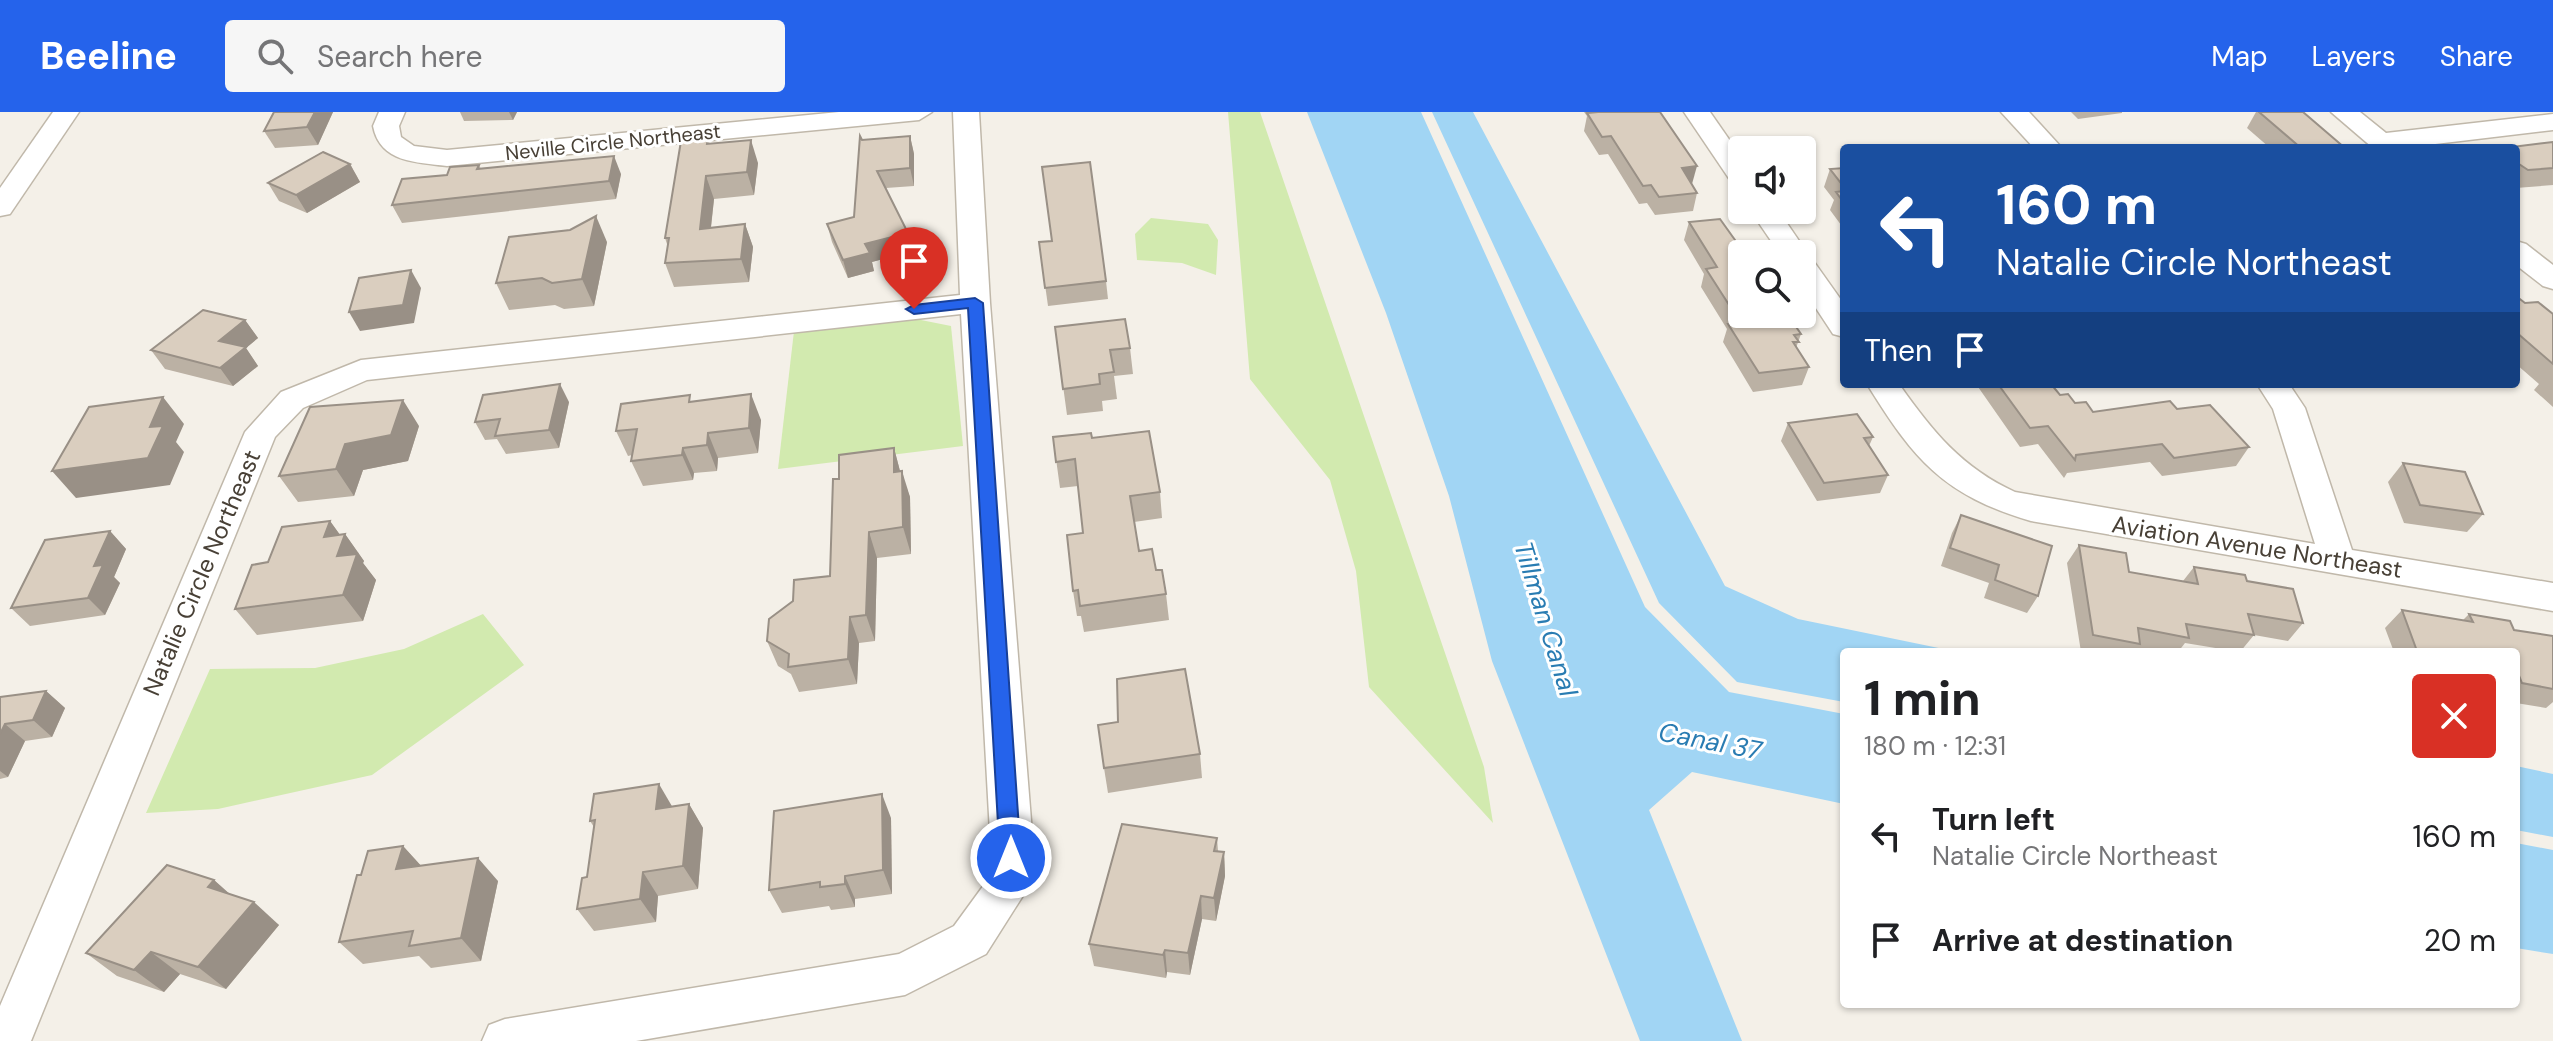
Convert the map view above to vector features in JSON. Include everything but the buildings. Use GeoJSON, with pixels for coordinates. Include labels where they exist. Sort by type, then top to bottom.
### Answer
{"type":"FeatureCollection","features":[{"type":"Feature","properties":{"kind":"street"},"geometry":{"type":"LineString","coordinates":[[0,208],[66,112]]}},
{"type":"Feature","properties":{"kind":"street","name":"Neville Circle Northeast"},"geometry":{"type":"LineString","coordinates":[[392,112],[386,126],[389,141],[407,153],[447,158],[919,112]]}},
{"type":"Feature","properties":{"kind":"street"},"geometry":{"type":"LineString","coordinates":[[505,1041],[905,974],[970,940],[1010,883],[1011,833],[975,303],[966,112]]}},
{"type":"Feature","properties":{"kind":"street"},"geometry":{"type":"LineString","coordinates":[[1697,112],[1728,157]]}},
{"type":"Feature","properties":{"kind":"street"},"geometry":{"type":"LineString","coordinates":[[2014,112],[2045,144]]}},
{"type":"Feature","properties":{"kind":"street"},"geometry":{"type":"LineString","coordinates":[[2344,112],[2384,144]]}},
{"type":"Feature","properties":{"kind":"street"},"geometry":{"type":"LineString","coordinates":[[2392,144],[2553,122]]}},
{"type":"Feature","properties":{"kind":"street"},"geometry":{"type":"LineString","coordinates":[[2520,253],[2553,280]]}},
{"type":"Feature","properties":{"kind":"street"},"geometry":{"type":"LineString","coordinates":[[1816,286],[1840,321]]}},
{"type":"Feature","properties":{"kind":"street","name":"Natalie Circle Northeast"},"geometry":{"type":"LineString","coordinates":[[8,1041],[261,432],[292,400],[361,370],[975,303]]}},
{"type":"Feature","properties":{"kind":"street","name":"Aviation Avenue Northeast"},"geometry":{"type":"LineString","coordinates":[[1886,388],[1939,461],[1965,484],[1998,500],[2031,509],[2553,597]]}},
{"type":"Feature","properties":{"kind":"street"},"geometry":{"type":"LineString","coordinates":[[2276,388],[2289,408],[2338,560]]}},
{"type":"Feature","properties":{"kind":"green space"},"geometry":{"type":"Polygon","coordinates":[[[1228,112],[1260,112],[1484,767],[1493,823],[1369,687],[1356,571],[1330,480],[1250,379],[1228,112]]]}},
{"type":"Feature","properties":{"kind":"green space"},"geometry":{"type":"Polygon","coordinates":[[[1151,218],[1208,224],[1218,240],[1216,275],[1182,263],[1137,260],[1135,234],[1151,218]]]}},
{"type":"Feature","properties":{"kind":"green space"},"geometry":{"type":"Polygon","coordinates":[[[916,319],[951,326],[963,446],[778,469],[794,331],[916,319]]]}},
{"type":"Feature","properties":{"kind":"green space"},"geometry":{"type":"Polygon","coordinates":[[[483,614],[524,665],[372,775],[218,809],[146,813],[210,669],[315,668],[404,649],[483,614]]]}},
{"type":"Feature","properties":{"kind":"water"},"geometry":{"type":"Polygon","coordinates":[[[1307,112],[1421,112],[1645,607],[1729,692],[1840,713],[1840,803],[1692,772],[1649,810],[1742,1041],[1640,1041],[1492,661],[1449,496],[1386,313],[1307,112]]]}},
{"type":"Feature","properties":{"kind":"water"},"geometry":{"type":"Polygon","coordinates":[[[1432,112],[1473,112],[1725,586],[1798,619],[1939,648],[1840,648],[1840,701],[1737,682],[1659,603],[1432,112]]]}},
{"type":"Feature","properties":{"kind":"water"},"geometry":{"type":"Polygon","coordinates":[[[2520,767],[2553,774],[2553,837],[2520,831],[2520,767]]]}},
{"type":"Feature","properties":{"kind":"water"},"geometry":{"type":"Polygon","coordinates":[[[2520,844],[2553,850],[2553,954],[2520,949],[2520,844]]]}},
{"type":"Feature","properties":{"kind":"route"},"geometry":{"type":"LineString","coordinates":[[914,309],[975,303],[1011,858]]}},
{"type":"Feature","properties":{"kind":"water label","name":"Tillman Canal"},"geometry":{"type":"Point","coordinates":[1546,619]}},
{"type":"Feature","properties":{"kind":"water label","name":"Canal 37"},"geometry":{"type":"Point","coordinates":[1710,741]}}]}
